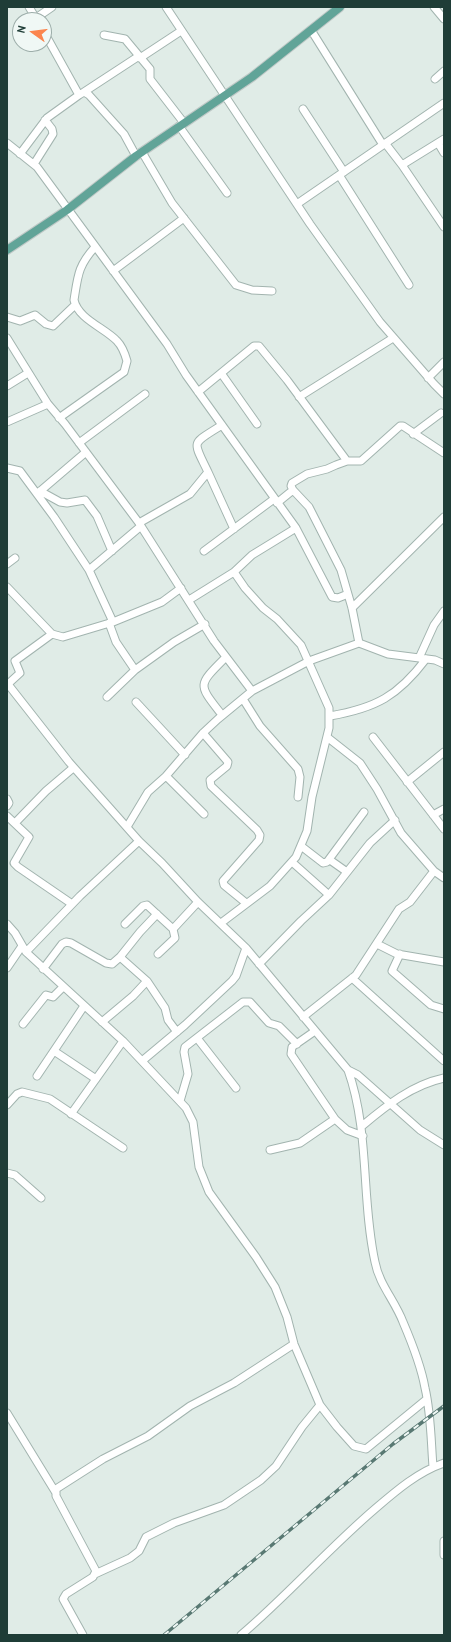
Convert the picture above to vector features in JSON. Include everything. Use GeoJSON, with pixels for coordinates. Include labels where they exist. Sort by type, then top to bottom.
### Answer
{"type":"FeatureCollection","features":[{"type":"Feature","properties":{"kind":"main road"},"geometry":{"type":"LineString","coordinates":[[7,250],[67,210],[139,154],[272,62],[340,7]]}},
{"type":"Feature","properties":{"kind":"street"},"geometry":{"type":"LineString","coordinates":[[166,7],[297,204],[394,338],[428,378],[444,394]]}},
{"type":"Feature","properties":{"kind":"street"},"geometry":{"type":"LineString","coordinates":[[434,7],[444,19]]}},
{"type":"Feature","properties":{"kind":"street"},"geometry":{"type":"LineString","coordinates":[[20,154],[45,120],[56,110],[181,30]]}},
{"type":"Feature","properties":{"kind":"street"},"geometry":{"type":"LineString","coordinates":[[311,30],[384,144],[402,164],[444,227]]}},
{"type":"Feature","properties":{"kind":"street"},"geometry":{"type":"LineString","coordinates":[[104,35],[124,39],[150,69],[150,79],[227,193]]}},
{"type":"Feature","properties":{"kind":"street"},"geometry":{"type":"LineString","coordinates":[[52,45],[81,94]]}},
{"type":"Feature","properties":{"kind":"street"},"geometry":{"type":"LineString","coordinates":[[435,79],[444,71]]}},
{"type":"Feature","properties":{"kind":"street"},"geometry":{"type":"LineString","coordinates":[[81,94],[90,95],[124,134],[172,203],[236,285],[252,290],[272,291]]}},
{"type":"Feature","properties":{"kind":"street"},"geometry":{"type":"LineString","coordinates":[[297,204],[444,103]]}},
{"type":"Feature","properties":{"kind":"street"},"geometry":{"type":"LineString","coordinates":[[303,109],[410,285]]}},
{"type":"Feature","properties":{"kind":"street"},"geometry":{"type":"LineString","coordinates":[[34,164],[53,134],[52,129],[45,120]]}},
{"type":"Feature","properties":{"kind":"street"},"geometry":{"type":"LineString","coordinates":[[402,164],[441,141],[444,153]]}},
{"type":"Feature","properties":{"kind":"street"},"geometry":{"type":"LineString","coordinates":[[7,143],[34,164],[167,344],[198,392],[296,528],[332,597],[336,599],[348,594]]}},
{"type":"Feature","properties":{"kind":"street"},"geometry":{"type":"LineString","coordinates":[[113,271],[184,218]]}},
{"type":"Feature","properties":{"kind":"street"},"geometry":{"type":"LineString","coordinates":[[59,418],[124,372],[127,361],[118,342],[90,320],[75,305],[74,300],[80,267],[83,260],[95,246]]}},
{"type":"Feature","properties":{"kind":"street"},"geometry":{"type":"LineString","coordinates":[[7,317],[20,321],[35,315],[46,324],[53,326],[75,305]]}},
{"type":"Feature","properties":{"kind":"street"},"geometry":{"type":"LineString","coordinates":[[7,338],[48,404],[140,525],[226,658],[252,691]]}},
{"type":"Feature","properties":{"kind":"street"},"geometry":{"type":"LineString","coordinates":[[299,397],[394,338]]}},
{"type":"Feature","properties":{"kind":"street"},"geometry":{"type":"LineString","coordinates":[[198,392],[254,346],[260,347],[288,380],[347,461]]}},
{"type":"Feature","properties":{"kind":"street"},"geometry":{"type":"LineString","coordinates":[[428,378],[444,362]]}},
{"type":"Feature","properties":{"kind":"street"},"geometry":{"type":"LineString","coordinates":[[7,386],[28,373]]}},
{"type":"Feature","properties":{"kind":"street"},"geometry":{"type":"LineString","coordinates":[[220,373],[257,424]]}},
{"type":"Feature","properties":{"kind":"street"},"geometry":{"type":"LineString","coordinates":[[79,443],[145,394]]}},
{"type":"Feature","properties":{"kind":"street"},"geometry":{"type":"LineString","coordinates":[[7,422],[48,404]]}},
{"type":"Feature","properties":{"kind":"street"},"geometry":{"type":"LineString","coordinates":[[413,434],[441,413]]}},
{"type":"Feature","properties":{"kind":"street"},"geometry":{"type":"LineString","coordinates":[[222,425],[199,440],[197,449],[234,530]]}},
{"type":"Feature","properties":{"kind":"street"},"geometry":{"type":"LineString","coordinates":[[358,643],[352,608],[341,570],[309,507],[293,490],[291,486],[292,483],[307,474],[327,469],[347,461],[361,461],[400,426],[403,426],[444,453]]}},
{"type":"Feature","properties":{"kind":"street"},"geometry":{"type":"LineString","coordinates":[[38,492],[86,452]]}},
{"type":"Feature","properties":{"kind":"street"},"geometry":{"type":"LineString","coordinates":[[7,468],[20,471],[38,492],[89,570],[111,623],[120,650],[135,670]]}},
{"type":"Feature","properties":{"kind":"street"},"geometry":{"type":"LineString","coordinates":[[89,570],[140,525],[190,494],[208,472]]}},
{"type":"Feature","properties":{"kind":"street"},"geometry":{"type":"LineString","coordinates":[[204,551],[293,490]]}},
{"type":"Feature","properties":{"kind":"street"},"geometry":{"type":"LineString","coordinates":[[38,492],[60,502],[67,503],[85,500],[97,516],[112,551]]}},
{"type":"Feature","properties":{"kind":"street"},"geometry":{"type":"LineString","coordinates":[[352,608],[444,517]]}},
{"type":"Feature","properties":{"kind":"street"},"geometry":{"type":"LineString","coordinates":[[189,600],[234,572],[252,554],[296,528]]}},
{"type":"Feature","properties":{"kind":"street"},"geometry":{"type":"LineString","coordinates":[[7,564],[15,558]]}},
{"type":"Feature","properties":{"kind":"street"},"geometry":{"type":"LineString","coordinates":[[221,923],[270,886],[292,862],[301,846],[307,831],[312,796],[327,737],[330,716],[329,708],[301,645],[258,603],[234,572]]}},
{"type":"Feature","properties":{"kind":"street"},"geometry":{"type":"LineString","coordinates":[[7,587],[52,634],[63,637],[111,623],[162,602],[181,588]]}},
{"type":"Feature","properties":{"kind":"street"},"geometry":{"type":"LineString","coordinates":[[418,658],[434,625],[444,611]]}},
{"type":"Feature","properties":{"kind":"street"},"geometry":{"type":"LineString","coordinates":[[107,697],[135,670],[174,642],[205,624]]}},
{"type":"Feature","properties":{"kind":"street"},"geometry":{"type":"LineString","coordinates":[[52,634],[15,661],[20,673],[8,683],[73,768],[139,841],[198,902],[246,948],[348,1070],[355,1091],[362,1126],[371,1244],[376,1267],[403,1320],[422,1371],[427,1398],[433,1467]]}},
{"type":"Feature","properties":{"kind":"street"},"geometry":{"type":"LineString","coordinates":[[126,827],[148,792],[166,776],[203,733],[252,691],[309,661],[358,643],[388,654],[426,659],[444,664]]}},
{"type":"Feature","properties":{"kind":"street"},"geometry":{"type":"LineString","coordinates":[[222,716],[204,692],[203,686],[206,677],[226,658]]}},
{"type":"Feature","properties":{"kind":"street"},"geometry":{"type":"LineString","coordinates":[[330,716],[354,712],[384,700],[413,676],[426,659]]}},
{"type":"Feature","properties":{"kind":"street"},"geometry":{"type":"LineString","coordinates":[[243,699],[260,726],[298,769],[300,777],[298,797]]}},
{"type":"Feature","properties":{"kind":"street"},"geometry":{"type":"LineString","coordinates":[[136,702],[185,755]]}},
{"type":"Feature","properties":{"kind":"street"},"geometry":{"type":"LineString","coordinates":[[203,733],[228,762],[227,766],[210,780],[211,786],[257,830],[260,835],[259,840],[224,881],[224,885],[246,903]]}},
{"type":"Feature","properties":{"kind":"street"},"geometry":{"type":"LineString","coordinates":[[327,737],[360,763],[395,820],[401,833],[434,871],[444,878]]}},
{"type":"Feature","properties":{"kind":"street"},"geometry":{"type":"LineString","coordinates":[[373,737],[444,829]]}},
{"type":"Feature","properties":{"kind":"street"},"geometry":{"type":"LineString","coordinates":[[407,782],[443,755]]}},
{"type":"Feature","properties":{"kind":"street"},"geometry":{"type":"LineString","coordinates":[[16,823],[46,791],[73,768]]}},
{"type":"Feature","properties":{"kind":"street"},"geometry":{"type":"LineString","coordinates":[[166,776],[204,814]]}},
{"type":"Feature","properties":{"kind":"street"},"geometry":{"type":"LineString","coordinates":[[7,799],[9,803],[7,806]]}},
{"type":"Feature","properties":{"kind":"street"},"geometry":{"type":"LineString","coordinates":[[433,815],[444,809]]}},
{"type":"Feature","properties":{"kind":"street"},"geometry":{"type":"LineString","coordinates":[[301,846],[323,863],[330,860],[364,812]]}},
{"type":"Feature","properties":{"kind":"street"},"geometry":{"type":"LineString","coordinates":[[7,816],[29,837],[14,863],[72,904]]}},
{"type":"Feature","properties":{"kind":"street"},"geometry":{"type":"LineString","coordinates":[[259,964],[329,895],[370,843],[395,820]]}},
{"type":"Feature","properties":{"kind":"street"},"geometry":{"type":"LineString","coordinates":[[7,968],[14,957],[139,841]]}},
{"type":"Feature","properties":{"kind":"street"},"geometry":{"type":"LineString","coordinates":[[330,860],[347,872]]}},
{"type":"Feature","properties":{"kind":"street"},"geometry":{"type":"LineString","coordinates":[[292,862],[329,895]]}},
{"type":"Feature","properties":{"kind":"street"},"geometry":{"type":"LineString","coordinates":[[303,1017],[352,978],[377,944],[399,909],[410,902],[434,871]]}},
{"type":"Feature","properties":{"kind":"street"},"geometry":{"type":"LineString","coordinates":[[173,929],[198,902]]}},
{"type":"Feature","properties":{"kind":"street"},"geometry":{"type":"LineString","coordinates":[[125,924],[145,905],[149,906],[158,914],[173,929],[175,938],[158,954]]}},
{"type":"Feature","properties":{"kind":"street"},"geometry":{"type":"LineString","coordinates":[[43,969],[62,944],[66,942],[71,943],[109,964],[120,958],[140,932],[158,914]]}},
{"type":"Feature","properties":{"kind":"street"},"geometry":{"type":"LineString","coordinates":[[7,924],[24,949],[43,969],[123,1041],[186,1108],[193,1122],[199,1167],[209,1192],[256,1257],[274,1287],[287,1317],[294,1344],[320,1405],[336,1427],[354,1446],[366,1449],[427,1398]]}},
{"type":"Feature","properties":{"kind":"street"},"geometry":{"type":"LineString","coordinates":[[377,944],[400,954],[444,962]]}},
{"type":"Feature","properties":{"kind":"street"},"geometry":{"type":"LineString","coordinates":[[142,1061],[177,1032],[236,976],[246,948]]}},
{"type":"Feature","properties":{"kind":"street"},"geometry":{"type":"LineString","coordinates":[[7,953],[14,957]]}},
{"type":"Feature","properties":{"kind":"street"},"geometry":{"type":"LineString","coordinates":[[400,954],[392,971],[431,1005],[444,1009]]}},
{"type":"Feature","properties":{"kind":"street"},"geometry":{"type":"LineString","coordinates":[[120,958],[147,981],[165,1008],[168,1020],[177,1032]]}},
{"type":"Feature","properties":{"kind":"street"},"geometry":{"type":"LineString","coordinates":[[352,978],[444,1061]]}},
{"type":"Feature","properties":{"kind":"street"},"geometry":{"type":"LineString","coordinates":[[102,1022],[133,996],[147,981]]}},
{"type":"Feature","properties":{"kind":"street"},"geometry":{"type":"LineString","coordinates":[[23,1024],[46,995],[53,997],[63,987]]}},
{"type":"Feature","properties":{"kind":"street"},"geometry":{"type":"LineString","coordinates":[[180,1101],[188,1074],[184,1049],[245,1001],[250,1002],[269,1023],[279,1026],[297,1044]]}},
{"type":"Feature","properties":{"kind":"street"},"geometry":{"type":"LineString","coordinates":[[37,1076],[84,1006]]}},
{"type":"Feature","properties":{"kind":"street"},"geometry":{"type":"LineString","coordinates":[[316,1031],[290,1050],[291,1054],[335,1119],[347,1130],[363,1136]]}},
{"type":"Feature","properties":{"kind":"street"},"geometry":{"type":"LineString","coordinates":[[197,1038],[236,1088]]}},
{"type":"Feature","properties":{"kind":"street"},"geometry":{"type":"LineString","coordinates":[[71,1114],[123,1041]]}},
{"type":"Feature","properties":{"kind":"street"},"geometry":{"type":"LineString","coordinates":[[54,1051],[96,1079]]}},
{"type":"Feature","properties":{"kind":"street"},"geometry":{"type":"LineString","coordinates":[[348,1070],[358,1075],[420,1130],[444,1145]]}},
{"type":"Feature","properties":{"kind":"street"},"geometry":{"type":"LineString","coordinates":[[362,1126],[390,1102],[429,1082],[444,1078]]}},
{"type":"Feature","properties":{"kind":"street"},"geometry":{"type":"LineString","coordinates":[[7,1105],[17,1094],[24,1092],[50,1099],[123,1148]]}},
{"type":"Feature","properties":{"kind":"street"},"geometry":{"type":"LineString","coordinates":[[270,1150],[300,1143],[335,1119]]}},
{"type":"Feature","properties":{"kind":"street"},"geometry":{"type":"LineString","coordinates":[[7,1174],[15,1175],[41,1198]]}},
{"type":"Feature","properties":{"kind":"street"},"geometry":{"type":"LineString","coordinates":[[56,1493],[59,1486],[103,1459],[148,1436],[190,1406],[234,1383],[294,1344]]}},
{"type":"Feature","properties":{"kind":"street"},"geometry":{"type":"LineString","coordinates":[[83,1635],[63,1599],[66,1594],[95,1574],[130,1558],[139,1551],[146,1537],[174,1523],[224,1505],[261,1480],[276,1466],[302,1427],[320,1405]]}},
{"type":"Feature","properties":{"kind":"street"},"geometry":{"type":"LineString","coordinates":[[7,1412],[56,1493],[96,1568],[95,1574]]}},
{"type":"Feature","properties":{"kind":"street"},"geometry":{"type":"LineString","coordinates":[[241,1635],[344,1534],[402,1485],[433,1467],[444,1463]]}},
{"type":"Feature","properties":{"kind":"street"},"geometry":{"type":"LineString","coordinates":[[444,1540],[444,1555]]}},
{"type":"Feature","properties":{"kind":"railway"},"geometry":{"type":"LineString","coordinates":[[164,1635],[393,1444],[444,1406]]}}]}
